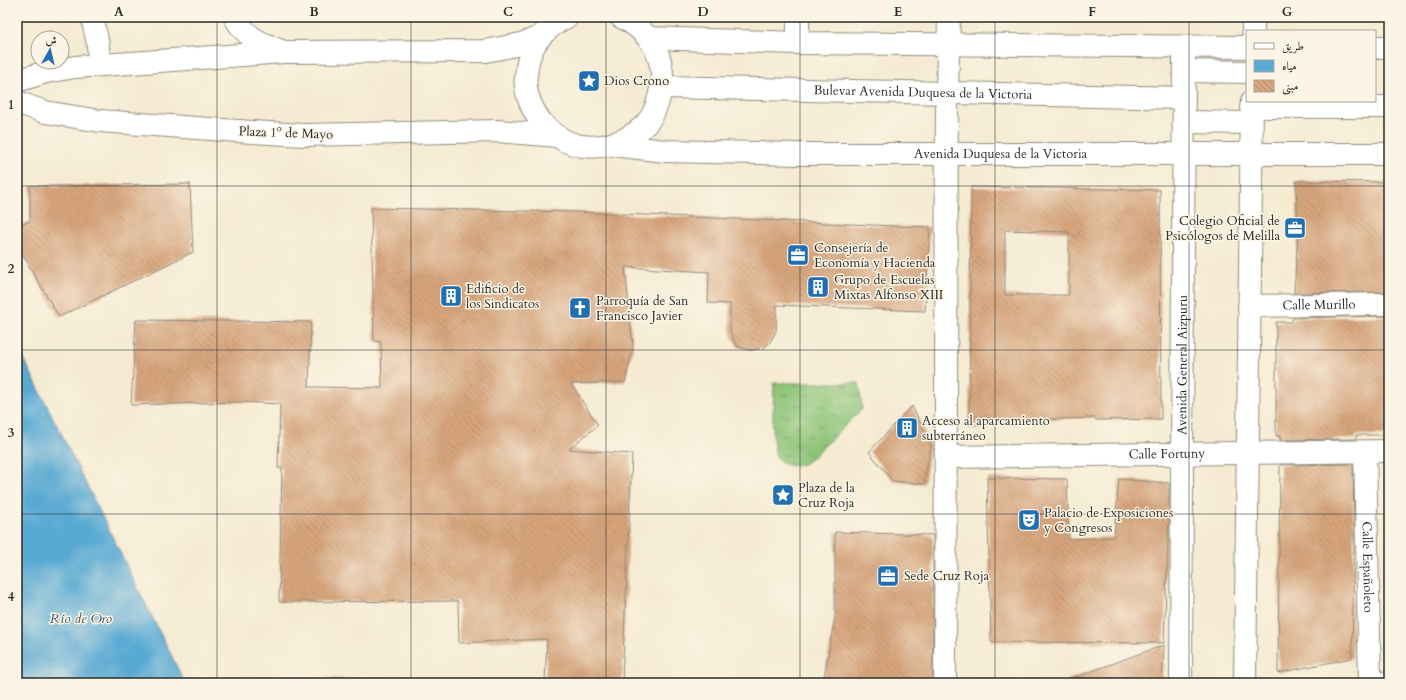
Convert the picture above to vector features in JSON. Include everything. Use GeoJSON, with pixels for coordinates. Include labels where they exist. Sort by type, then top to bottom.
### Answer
{"type":"FeatureCollection","features":[{"type":"Feature","properties":{"kind":"street"},"geometry":{"type":"LineString","coordinates":[[92,17],[98,44],[99,65]]}},
{"type":"Feature","properties":{"kind":"street"},"geometry":{"type":"LineString","coordinates":[[235,17],[240,27],[255,40],[284,52]]}},
{"type":"Feature","properties":{"kind":"street"},"geometry":{"type":"LineString","coordinates":[[567,17],[555,23],[540,37],[529,57],[525,79],[529,102],[540,121],[557,136],[575,144],[594,147],[612,145],[631,136],[646,123],[657,106],[662,87],[662,70],[657,53],[649,38],[634,23],[621,17]]}},
{"type":"Feature","properties":{"kind":"street"},"geometry":{"type":"LineString","coordinates":[[798,17],[798,43]]}},
{"type":"Feature","properties":{"kind":"street"},"geometry":{"type":"LineString","coordinates":[[945,683],[947,93],[949,17]]}},
{"type":"Feature","properties":{"kind":"street"},"geometry":{"type":"LineString","coordinates":[[1253,17],[1253,30]]}},
{"type":"Feature","properties":{"kind":"street"},"geometry":{"type":"LineString","coordinates":[[17,81],[46,72],[75,67],[284,52],[486,52],[521,44],[540,37]]}},
{"type":"Feature","properties":{"kind":"street"},"geometry":{"type":"LineString","coordinates":[[649,38],[798,43],[1246,47]]}},
{"type":"Feature","properties":{"kind":"street","name":"Avenida General Aizpuru"},"geometry":{"type":"LineString","coordinates":[[1180,683],[1184,47]]}},
{"type":"Feature","properties":{"kind":"street"},"geometry":{"type":"LineString","coordinates":[[1376,47],[1389,47]]}},
{"type":"Feature","properties":{"kind":"street"},"geometry":{"type":"LineString","coordinates":[[1184,71],[1246,72]]}},
{"type":"Feature","properties":{"kind":"street","name":"Bulevar Avenida Duquesa de la Victoria"},"geometry":{"type":"LineString","coordinates":[[662,87],[1184,98]]}},
{"type":"Feature","properties":{"kind":"street","name":"Plaza 1º de Mayo"},"geometry":{"type":"LineString","coordinates":[[17,101],[24,106],[45,112],[100,121],[267,133],[304,135],[498,132],[557,136]]}},
{"type":"Feature","properties":{"kind":"street"},"geometry":{"type":"LineString","coordinates":[[1184,122],[1251,110],[1389,107]]}},
{"type":"Feature","properties":{"kind":"street"},"geometry":{"type":"LineString","coordinates":[[1245,683],[1251,110]]}},
{"type":"Feature","properties":{"kind":"street","name":"Avenida Duquesa de la Victoria"},"geometry":{"type":"LineString","coordinates":[[612,145],[692,152],[798,154],[1389,154]]}},
{"type":"Feature","properties":{"kind":"street","name":"Calle Murillo"},"geometry":{"type":"LineString","coordinates":[[1249,306],[1389,304]]}},
{"type":"Feature","properties":{"kind":"street","name":"Calle Fortuny"},"geometry":{"type":"LineString","coordinates":[[946,457],[1389,451]]}},
{"type":"Feature","properties":{"kind":"street","name":"Calle Españoleto"},"geometry":{"type":"LineString","coordinates":[[1365,452],[1370,683]]}},
{"type":"Feature","properties":{"kind":"street"},"geometry":{"type":"LineString","coordinates":[[1384,683],[1389,682]]}},
{"type":"Feature","properties":{"kind":"green space"},"geometry":{"type":"Polygon","coordinates":[[[774,383],[859,383],[862,409],[809,460],[799,465],[793,466],[786,464],[778,459],[775,451],[773,422],[774,383]]]}},
{"type":"Feature","properties":{"kind":"green space"},"geometry":{"type":"Polygon","coordinates":[[[326,679],[393,681],[393,683],[326,683],[326,679]]]}},
{"type":"Feature","properties":{"kind":"water","name":"Río de Oro"},"geometry":{"type":"Polygon","coordinates":[[[17,345],[185,683],[17,683],[17,345]]]}},
{"type":"Feature","properties":{"kind":"building"},"geometry":{"type":"Polygon","coordinates":[[[1296,181],[1389,182],[1389,292],[1294,293],[1298,232],[1296,181]]]}},
{"type":"Feature","properties":{"kind":"building"},"geometry":{"type":"Polygon","coordinates":[[[190,184],[193,252],[59,317],[17,245],[17,226],[30,221],[30,186],[190,184]]]}},
{"type":"Feature","properties":{"kind":"building"},"geometry":{"type":"Polygon","coordinates":[[[971,187],[1160,190],[1161,419],[1096,420],[1095,418],[1019,420],[1019,424],[969,425],[971,187]],[[1005,230],[1005,295],[1069,295],[1069,232],[1005,230]]]}},
{"type":"Feature","properties":{"kind":"building"},"geometry":{"type":"Polygon","coordinates":[[[371,208],[577,212],[930,227],[925,311],[777,305],[776,331],[771,341],[764,348],[751,350],[738,347],[733,339],[730,330],[730,304],[708,303],[709,272],[625,267],[633,347],[625,382],[571,384],[598,425],[569,449],[632,454],[622,683],[545,683],[547,639],[459,643],[458,601],[279,602],[282,468],[278,468],[280,404],[241,402],[131,405],[136,320],[311,322],[309,387],[382,388],[381,342],[374,341],[371,208]]]}},
{"type":"Feature","properties":{"kind":"building"},"geometry":{"type":"Polygon","coordinates":[[[1389,316],[1389,435],[1356,435],[1356,439],[1280,440],[1280,436],[1276,436],[1276,322],[1292,322],[1293,318],[1389,316]]]}},
{"type":"Feature","properties":{"kind":"building","name":"Acceso al aparcamiento subterráneo"},"geometry":{"type":"Polygon","coordinates":[[[912,406],[931,445],[924,484],[893,481],[869,452],[912,406]]]}},
{"type":"Feature","properties":{"kind":"building"},"geometry":{"type":"Polygon","coordinates":[[[1353,464],[1354,540],[1352,658],[1278,673],[1280,465],[1353,464]]]}},
{"type":"Feature","properties":{"kind":"building"},"geometry":{"type":"Polygon","coordinates":[[[987,478],[1067,479],[1069,539],[1114,537],[1119,479],[1169,483],[1164,643],[991,642],[987,478]]]}},
{"type":"Feature","properties":{"kind":"building"},"geometry":{"type":"Polygon","coordinates":[[[835,532],[933,535],[933,683],[823,683],[835,617],[835,532]]]}},
{"type":"Feature","properties":{"kind":"building"},"geometry":{"type":"Polygon","coordinates":[[[1164,645],[1162,683],[1068,683],[1067,680],[1164,645]]]}},
{"type":"Feature","properties":{"kind":"place","name":"Dios Crono"},"geometry":{"type":"Point","coordinates":[589,81]}},
{"type":"Feature","properties":{"kind":"place","name":"Colegio Oficial de Psicólogos de Melilla"},"geometry":{"type":"Point","coordinates":[1295,228]}},
{"type":"Feature","properties":{"kind":"place","name":"Consejería de Economía y Hacienda"},"geometry":{"type":"Point","coordinates":[798,255]}},
{"type":"Feature","properties":{"kind":"place","name":"Grupo de Escuelas Mixtas Alfonso XIII"},"geometry":{"type":"Point","coordinates":[818,287]}},
{"type":"Feature","properties":{"kind":"place","name":"Edificio de los Sindicatos"},"geometry":{"type":"Point","coordinates":[451,296]}},
{"type":"Feature","properties":{"kind":"place","name":"Parroquía de San Francisco Javier"},"geometry":{"type":"Point","coordinates":[580,308]}},
{"type":"Feature","properties":{"kind":"place","name":"Acceso al aparcamiento subterráneo"},"geometry":{"type":"Point","coordinates":[907,428]}},
{"type":"Feature","properties":{"kind":"place","name":"Plaza de la Cruz Roja"},"geometry":{"type":"Point","coordinates":[783,495]}},
{"type":"Feature","properties":{"kind":"place","name":"Palacio de Exposiciones y Congresos"},"geometry":{"type":"Point","coordinates":[1029,520]}},
{"type":"Feature","properties":{"kind":"place","name":"Sede Cruz Roja"},"geometry":{"type":"Point","coordinates":[888,576]}}]}
